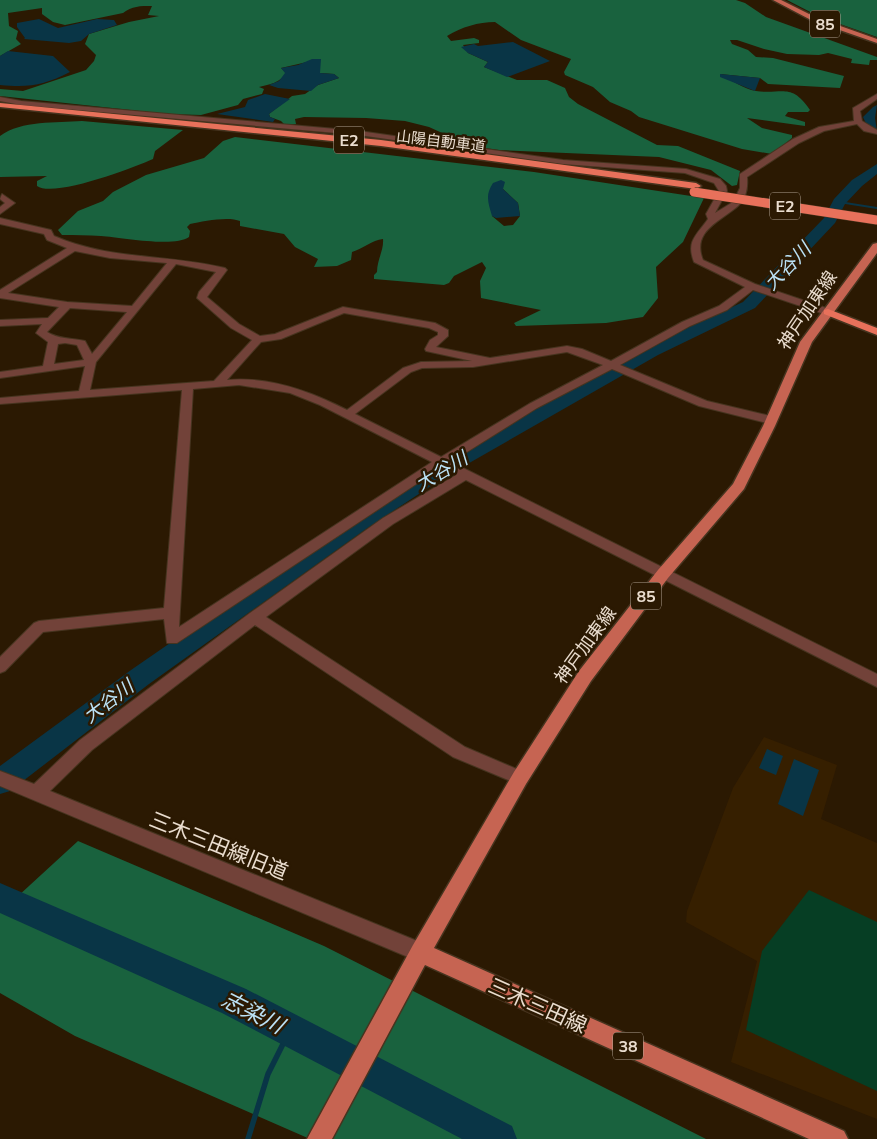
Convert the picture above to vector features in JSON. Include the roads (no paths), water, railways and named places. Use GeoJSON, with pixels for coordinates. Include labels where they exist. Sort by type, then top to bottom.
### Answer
{"type":"FeatureCollection","features":[{"type":"Feature","properties":{"kind":"highway","name":"山陽自動車道"},"geometry":{"type":"LineString","coordinates":[[0,105],[372,142],[877,214]]}},
{"type":"Feature","properties":{"kind":"highway","name":"山陽自動車道"},"geometry":{"type":"LineString","coordinates":[[0,110],[376,148],[695,189],[877,220]]}},
{"type":"Feature","properties":{"kind":"highway"},"geometry":{"type":"LineString","coordinates":[[828,312],[877,327]]}},
{"type":"Feature","properties":{"kind":"highway"},"geometry":{"type":"LineString","coordinates":[[828,312],[877,332]]}},
{"type":"Feature","properties":{"kind":"main road","name":"85"},"geometry":{"type":"LineString","coordinates":[[776,0],[796,12],[824,24],[877,41]]}},
{"type":"Feature","properties":{"kind":"main road","name":"神戸加東線"},"geometry":{"type":"LineString","coordinates":[[420,952],[520,778],[585,676],[663,574],[739,486],[772,420],[797,358],[809,337],[877,246]]}},
{"type":"Feature","properties":{"kind":"main road"},"geometry":{"type":"LineString","coordinates":[[322,1135],[420,952]]}},
{"type":"Feature","properties":{"kind":"main road","name":"三木三田線"},"geometry":{"type":"LineString","coordinates":[[420,952],[836,1139]]}},
{"type":"Feature","properties":{"kind":"street"},"geometry":{"type":"LineString","coordinates":[[877,96],[856,110],[858,122],[867,129],[877,132]]}},
{"type":"Feature","properties":{"kind":"street"},"geometry":{"type":"LineString","coordinates":[[0,99],[359,133],[563,162],[691,171],[717,180],[722,186],[717,206],[710,214],[712,219]]}},
{"type":"Feature","properties":{"kind":"street"},"geometry":{"type":"LineString","coordinates":[[828,312],[754,287],[699,262],[694,250],[696,242],[712,219],[736,204],[744,188],[743,176],[796,141],[822,128],[858,122]]}},
{"type":"Feature","properties":{"kind":"street"},"geometry":{"type":"LineString","coordinates":[[0,211],[11,203],[2,197]]}},
{"type":"Feature","properties":{"kind":"street"},"geometry":{"type":"LineString","coordinates":[[0,221],[48,232],[50,238],[72,249],[92,254],[174,261],[222,270],[202,294],[202,298],[235,326],[258,339],[276,337],[343,310],[431,325],[443,330],[443,336],[434,342],[430,350],[489,361]]}},
{"type":"Feature","properties":{"kind":"street"},"geometry":{"type":"LineString","coordinates":[[0,294],[72,249]]}},
{"type":"Feature","properties":{"kind":"street"},"geometry":{"type":"LineString","coordinates":[[84,394],[91,362],[174,261]]}},
{"type":"Feature","properties":{"kind":"street"},"geometry":{"type":"LineString","coordinates":[[188,386],[172,613],[172,639],[441,462],[534,406],[686,324],[723,308],[754,287]]}},
{"type":"Feature","properties":{"kind":"street"},"geometry":{"type":"LineString","coordinates":[[0,294],[67,305],[134,309]]}},
{"type":"Feature","properties":{"kind":"street"},"geometry":{"type":"LineString","coordinates":[[67,305],[41,333],[53,341],[65,340],[81,343],[91,362]]}},
{"type":"Feature","properties":{"kind":"street"},"geometry":{"type":"LineString","coordinates":[[0,323],[51,321]]}},
{"type":"Feature","properties":{"kind":"street"},"geometry":{"type":"LineString","coordinates":[[218,383],[258,339]]}},
{"type":"Feature","properties":{"kind":"street"},"geometry":{"type":"LineString","coordinates":[[48,368],[53,341]]}},
{"type":"Feature","properties":{"kind":"street"},"geometry":{"type":"LineString","coordinates":[[347,415],[407,370],[421,365],[473,364],[567,349],[578,351],[703,404],[772,420]]}},
{"type":"Feature","properties":{"kind":"street"},"geometry":{"type":"LineString","coordinates":[[0,375],[91,362]]}},
{"type":"Feature","properties":{"kind":"street"},"geometry":{"type":"LineString","coordinates":[[0,401],[239,382],[293,390],[347,415],[877,681]]}},
{"type":"Feature","properties":{"kind":"street"},"geometry":{"type":"LineString","coordinates":[[36,794],[86,745],[255,617],[388,521],[465,475]]}},
{"type":"Feature","properties":{"kind":"street"},"geometry":{"type":"LineString","coordinates":[[0,667],[39,627],[172,613]]}},
{"type":"Feature","properties":{"kind":"street"},"geometry":{"type":"LineString","coordinates":[[255,617],[459,752],[520,778]]}},
{"type":"Feature","properties":{"kind":"street","name":"三木三田線旧道"},"geometry":{"type":"LineString","coordinates":[[0,778],[420,952]]}},
{"type":"Feature","properties":{"kind":"water"},"geometry":{"type":"Polygon","coordinates":[[[39,19],[58,28],[97,19],[114,20],[117,25],[89,34],[81,41],[69,43],[24,39],[17,27],[17,23],[39,19]]]}},
{"type":"Feature","properties":{"kind":"water"},"geometry":{"type":"Polygon","coordinates":[[[513,42],[550,61],[507,77],[484,67],[488,62],[468,53],[461,47],[474,44],[478,46],[513,42]]]}},
{"type":"Feature","properties":{"kind":"water"},"geometry":{"type":"Polygon","coordinates":[[[8,51],[53,56],[70,72],[36,85],[0,85],[0,56],[8,51]]]}},
{"type":"Feature","properties":{"kind":"water"},"geometry":{"type":"Polygon","coordinates":[[[312,59],[321,59],[320,73],[334,74],[339,78],[318,85],[311,91],[278,88],[269,85],[279,81],[285,73],[281,68],[298,65],[312,59]]]}},
{"type":"Feature","properties":{"kind":"water"},"geometry":{"type":"Polygon","coordinates":[[[720,74],[760,78],[755,91],[720,77],[720,74]]]}},
{"type":"Feature","properties":{"kind":"water"},"geometry":{"type":"Polygon","coordinates":[[[265,94],[290,99],[269,114],[270,117],[275,119],[273,122],[217,114],[245,107],[248,100],[265,94]]]}},
{"type":"Feature","properties":{"kind":"water"},"geometry":{"type":"Polygon","coordinates":[[[501,180],[505,182],[503,189],[518,203],[520,216],[496,218],[492,216],[488,203],[489,191],[493,183],[501,180]]]}},
{"type":"Feature","properties":{"kind":"water"},"geometry":{"type":"Polygon","coordinates":[[[767,749],[783,756],[776,775],[759,768],[767,749]]]}},
{"type":"Feature","properties":{"kind":"water"},"geometry":{"type":"Polygon","coordinates":[[[794,759],[819,770],[803,816],[778,804],[794,759]]]}},
{"type":"Feature","properties":{"kind":"waterway","name":"大谷川"},"geometry":{"type":"LineString","coordinates":[[877,109],[869,117],[872,125],[877,127]]}},
{"type":"Feature","properties":{"kind":"waterway","name":"大谷川"},"geometry":{"type":"LineString","coordinates":[[0,782],[140,677],[358,524],[436,473],[652,351],[749,305],[830,220],[839,202],[857,183],[877,168]]}},
{"type":"Feature","properties":{"kind":"waterway"},"geometry":{"type":"LineString","coordinates":[[839,202],[877,208]]}},
{"type":"Feature","properties":{"kind":"waterway","name":"志染川"},"geometry":{"type":"LineString","coordinates":[[0,898],[234,1001],[499,1139]]}},
{"type":"Feature","properties":{"kind":"waterway"},"geometry":{"type":"LineString","coordinates":[[248,1139],[268,1074],[290,1030]]}}]}
